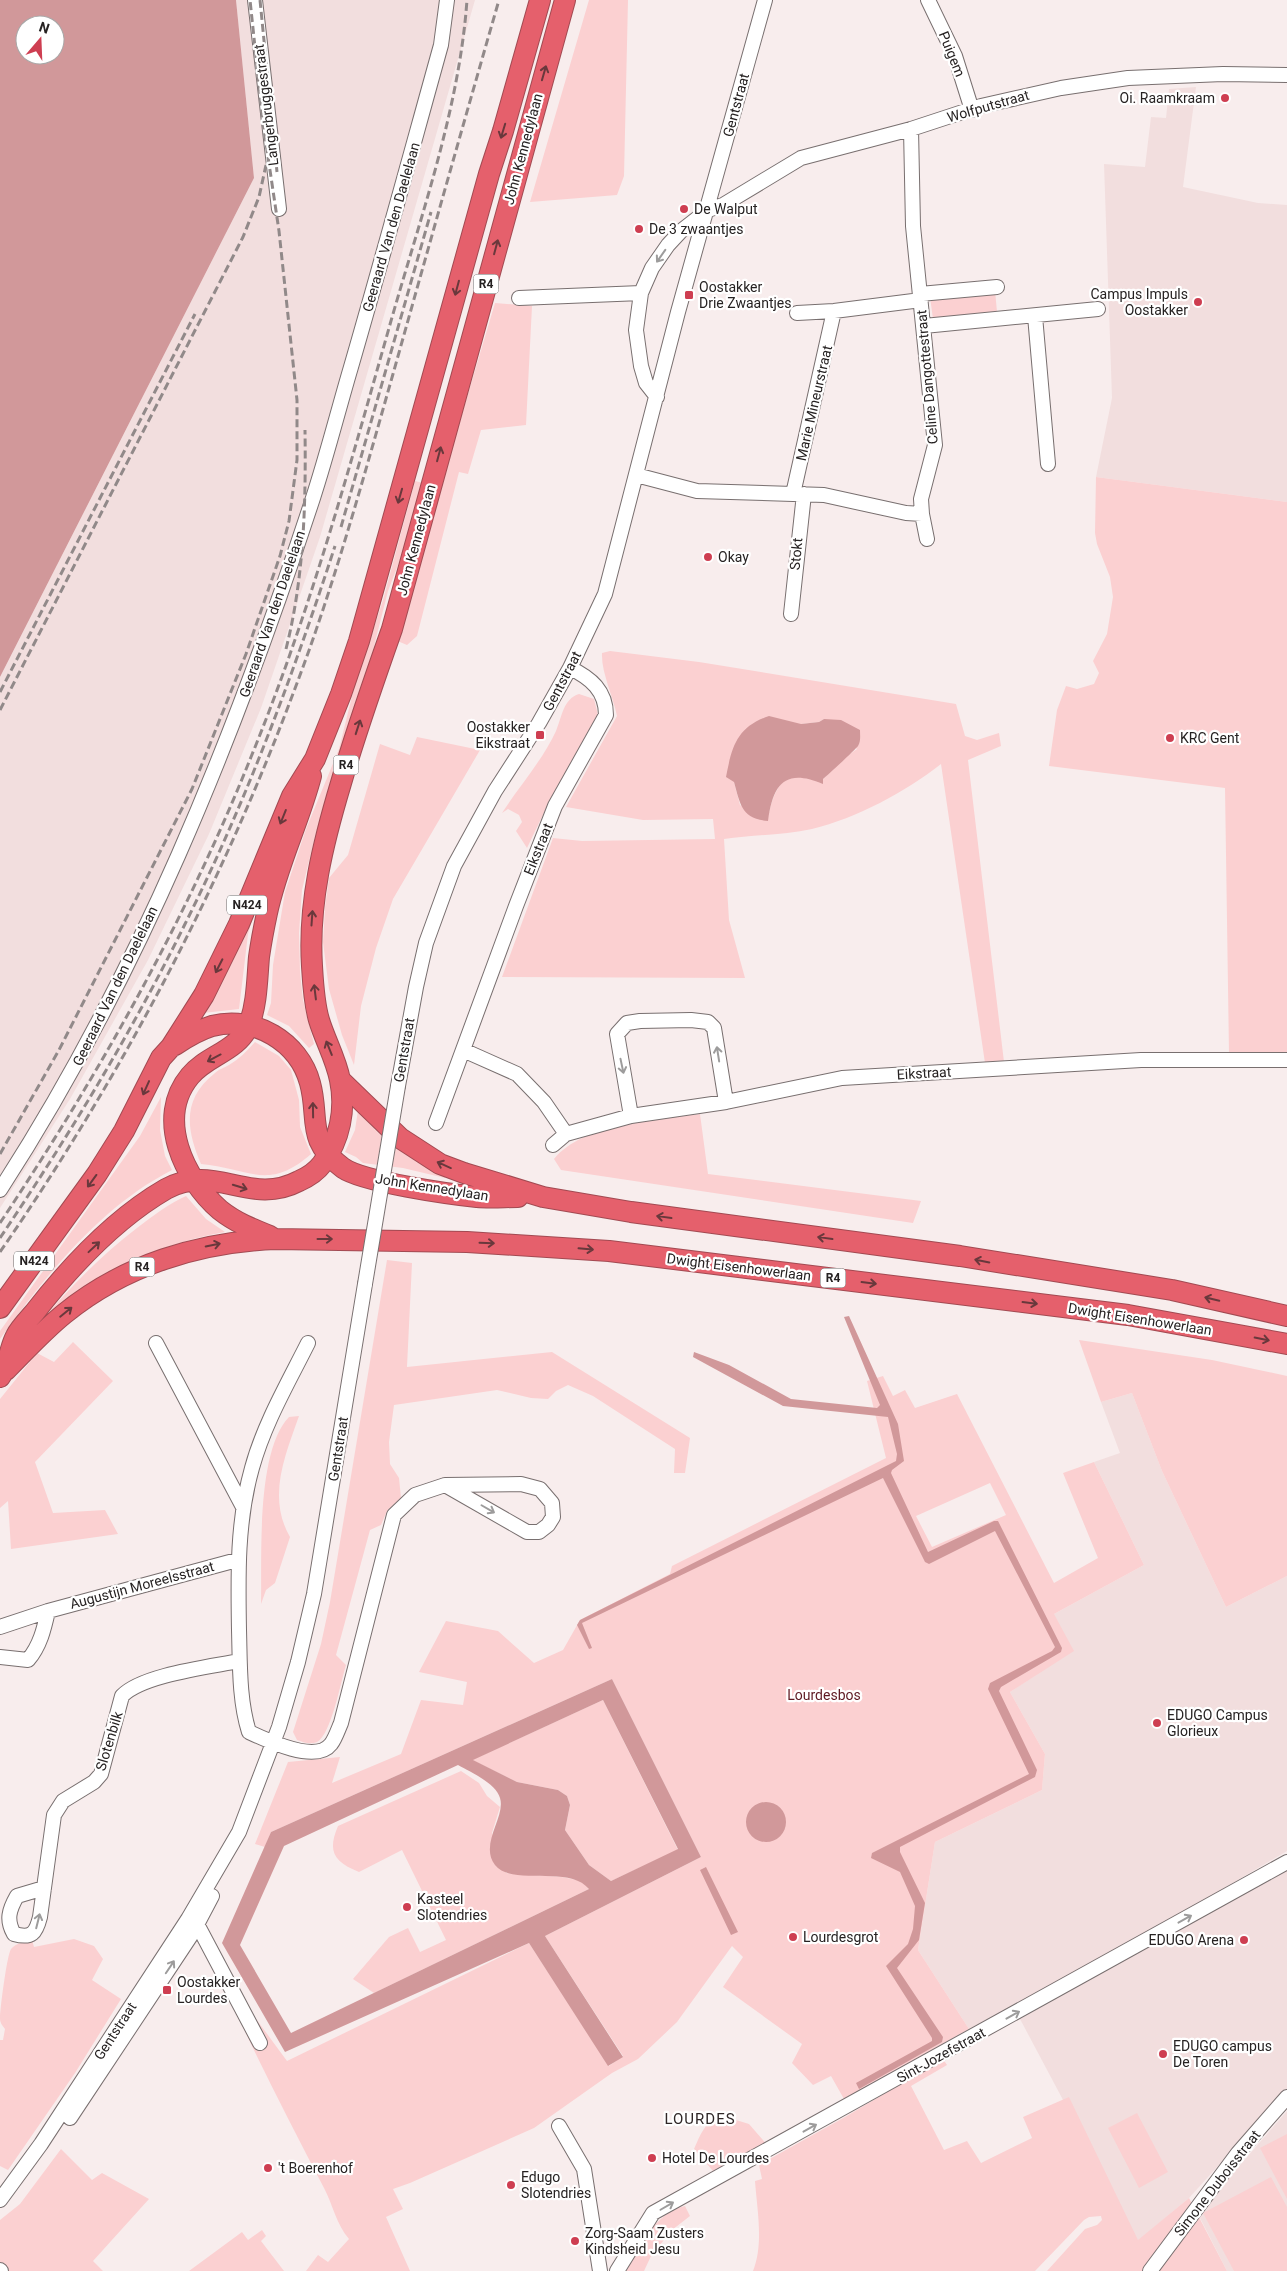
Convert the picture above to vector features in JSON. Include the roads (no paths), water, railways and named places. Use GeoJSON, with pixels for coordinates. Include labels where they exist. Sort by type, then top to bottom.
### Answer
{"type":"FeatureCollection","features":[{"type":"Feature","properties":{"kind":"highway","name":"John Kennedylaan"},"geometry":{"type":"LineString","coordinates":[[0,1308],[98,1174],[124,1131],[161,1058],[171,1047],[204,995],[222,962],[292,796],[315,759],[341,694],[359,641],[488,174],[503,131],[540,0]]}},
{"type":"Feature","properties":{"kind":"highway","name":"John Kennedylaan"},"geometry":{"type":"LineString","coordinates":[[2,1374],[16,1336],[56,1284],[124,1220],[166,1190],[193,1180],[211,1179],[259,1191],[276,1190],[294,1184],[311,1175],[329,1154],[342,1120],[340,1080],[318,1016],[312,967],[314,894],[321,854],[350,752],[392,629],[564,0]]}},
{"type":"Feature","properties":{"kind":"highway","name":"Dwight Eisenhowerlaan"},"geometry":{"type":"LineString","coordinates":[[276,1238],[235,1220],[214,1204],[193,1180],[181,1156],[176,1139],[174,1121],[178,1097],[190,1076],[203,1064],[224,1053],[240,1039],[248,1025],[256,998],[259,956],[275,879],[304,803],[315,759]]}},
{"type":"Feature","properties":{"kind":"highway","name":"John Kennedylaan"},"geometry":{"type":"LineString","coordinates":[[171,1047],[197,1031],[214,1026],[248,1025],[271,1034],[296,1052],[304,1066],[310,1084],[316,1131],[320,1142],[329,1154],[344,1168],[358,1175],[374,1179],[477,1197],[543,1197]]}},
{"type":"Feature","properties":{"kind":"highway","name":"John Kennedylaan"},"geometry":{"type":"LineString","coordinates":[[340,1080],[400,1138],[440,1164],[464,1174],[543,1197]]}},
{"type":"Feature","properties":{"kind":"highway","name":"R4"},"geometry":{"type":"LineString","coordinates":[[543,1197],[631,1212],[960,1256],[1172,1290],[1287,1316]]}},
{"type":"Feature","properties":{"kind":"highway","name":"Dwight Eisenhowerlaan"},"geometry":{"type":"LineString","coordinates":[[2,1374],[51,1326],[86,1297],[143,1266],[211,1245],[276,1238],[413,1240],[537,1245],[690,1260],[1128,1314],[1287,1344]]}},
{"type":"Feature","properties":{"kind":"street","name":"Langerbruggestraat"},"geometry":{"type":"LineString","coordinates":[[255,0],[279,209]]}},
{"type":"Feature","properties":{"kind":"street","name":"Geeraard Van den Daelelaan"},"geometry":{"type":"LineString","coordinates":[[0,1190],[41,1127],[71,1075],[181,849],[234,722],[313,497],[441,45],[446,24],[447,0]]}},
{"type":"Feature","properties":{"kind":"street","name":"Gentstraat"},"geometry":{"type":"LineString","coordinates":[[0,2206],[22,2187],[45,2146],[193,1922],[231,1848],[274,1743],[298,1662],[314,1594],[398,1086],[426,942],[454,866],[491,799],[539,723],[570,668],[605,594],[678,312],[708,210],[765,0]]}},
{"type":"Feature","properties":{"kind":"street","name":"Puigem"},"geometry":{"type":"LineString","coordinates":[[928,0],[955,56],[972,110]]}},
{"type":"Feature","properties":{"kind":"street","name":"Wolfputstraat"},"geometry":{"type":"LineString","coordinates":[[708,210],[723,205],[801,158],[911,129],[1038,92],[1128,78],[1223,74],[1287,75]]}},
{"type":"Feature","properties":{"kind":"street","name":"Celine Dangottestraat"},"geometry":{"type":"LineString","coordinates":[[911,129],[913,226],[935,444],[921,499],[927,539]]}},
{"type":"Feature","properties":{"kind":"street"},"geometry":{"type":"LineString","coordinates":[[657,397],[646,383],[641,366],[636,330],[641,293],[652,268],[668,246],[681,232],[708,210]]}},
{"type":"Feature","properties":{"kind":"street"},"geometry":{"type":"LineString","coordinates":[[797,313],[834,311],[997,287]]}},
{"type":"Feature","properties":{"kind":"street"},"geometry":{"type":"LineString","coordinates":[[519,298],[641,293]]}},
{"type":"Feature","properties":{"kind":"street"},"geometry":{"type":"LineString","coordinates":[[924,326],[1098,309]]}},
{"type":"Feature","properties":{"kind":"street","name":"Marie Mineurstraat"},"geometry":{"type":"LineString","coordinates":[[798,494],[834,311]]}},
{"type":"Feature","properties":{"kind":"street"},"geometry":{"type":"LineString","coordinates":[[1036,316],[1048,464]]}},
{"type":"Feature","properties":{"kind":"street"},"geometry":{"type":"LineString","coordinates":[[636,475],[697,491],[824,495],[906,513],[922,514]]}},
{"type":"Feature","properties":{"kind":"street","name":"Stokt"},"geometry":{"type":"LineString","coordinates":[[791,614],[798,494]]}},
{"type":"Feature","properties":{"kind":"street","name":"Eikstraat"},"geometry":{"type":"LineString","coordinates":[[436,1123],[555,806],[606,716],[606,703],[599,689],[582,673],[570,668]]}},
{"type":"Feature","properties":{"kind":"street"},"geometry":{"type":"LineString","coordinates":[[631,1116],[617,1034],[627,1023],[640,1021],[690,1020],[708,1022],[714,1028],[726,1102]]}},
{"type":"Feature","properties":{"kind":"street"},"geometry":{"type":"LineString","coordinates":[[463,1050],[517,1074],[544,1102],[566,1134]]}},
{"type":"Feature","properties":{"kind":"street","name":"Eikstraat"},"geometry":{"type":"LineString","coordinates":[[553,1145],[566,1134],[631,1116],[726,1102],[842,1078],[1141,1060],[1287,1060]]}},
{"type":"Feature","properties":{"kind":"street"},"geometry":{"type":"LineString","coordinates":[[156,1343],[243,1507]]}},
{"type":"Feature","properties":{"kind":"street"},"geometry":{"type":"LineString","coordinates":[[308,1343],[264,1433],[252,1467],[243,1507],[237,1560],[240,1661],[244,1716],[248,1732],[274,1743],[308,1752],[321,1751],[330,1745],[341,1723],[394,1515],[415,1495],[445,1485],[521,1484],[540,1489],[552,1503],[553,1517],[548,1525],[539,1532],[527,1532],[445,1485]]}},
{"type":"Feature","properties":{"kind":"street","name":"Augustijn Moreelsstraat"},"geometry":{"type":"LineString","coordinates":[[0,1627],[48,1611],[237,1560]]}},
{"type":"Feature","properties":{"kind":"street"},"geometry":{"type":"LineString","coordinates":[[0,1657],[28,1660],[35,1652],[42,1636],[48,1611]]}},
{"type":"Feature","properties":{"kind":"street","name":"Slotenbilk"},"geometry":{"type":"LineString","coordinates":[[44,1888],[54,1815],[63,1802],[94,1782],[101,1774],[122,1696],[130,1688],[145,1682],[240,1661]]}},
{"type":"Feature","properties":{"kind":"street","name":"Sint-Jozefstraat"},"geometry":{"type":"LineString","coordinates":[[617,2271],[653,2214],[1287,1862]]}},
{"type":"Feature","properties":{"kind":"street"},"geometry":{"type":"LineString","coordinates":[[193,1922],[260,2043]]}},
{"type":"Feature","properties":{"kind":"street","name":"Simone Duboisstraat"},"geometry":{"type":"LineString","coordinates":[[1150,2271],[1238,2153],[1287,2097]]}},
{"type":"Feature","properties":{"kind":"street"},"geometry":{"type":"LineString","coordinates":[[560,2126],[584,2168],[600,2271]]}},
{"type":"Feature","properties":{"kind":"street","name":"Gentstraat"},"geometry":{"type":"LineString","coordinates":[[0,2200],[45,2146]]}},
{"type":"Feature","properties":{"kind":"railway"},"geometry":{"type":"LineString","coordinates":[[0,1154],[59,1050],[192,789],[246,654],[280,556],[289,521],[297,460],[297,400],[279,231],[263,123],[250,0]]}},
{"type":"Feature","properties":{"kind":"railway"},"geometry":{"type":"LineString","coordinates":[[260,0],[277,172]]}},
{"type":"Feature","properties":{"kind":"railway"},"geometry":{"type":"LineString","coordinates":[[0,1223],[71,1111],[138,997],[198,879],[272,705],[326,545],[425,207],[456,83],[463,42],[467,0]]}},
{"type":"Feature","properties":{"kind":"railway"},"geometry":{"type":"LineString","coordinates":[[0,1252],[44,1187],[125,1053],[198,915],[262,772],[306,659],[346,538],[499,0]]}},
{"type":"Feature","properties":{"kind":"railway"},"geometry":{"type":"LineString","coordinates":[[0,710],[243,237],[259,197],[266,165]]}},
{"type":"Feature","properties":{"kind":"railway"},"geometry":{"type":"LineString","coordinates":[[341,527],[431,212]]}},
{"type":"Feature","properties":{"kind":"railway"},"geometry":{"type":"LineString","coordinates":[[0,692],[195,314]]}},
{"type":"Feature","properties":{"kind":"railway"},"geometry":{"type":"LineString","coordinates":[[286,649],[297,595],[303,541],[305,430]]}},
{"type":"Feature","properties":{"kind":"railway"},"geometry":{"type":"LineString","coordinates":[[0,1238],[50,1162],[121,1045],[185,924],[228,832],[267,738],[335,546]]}},
{"type":"Feature","properties":{"kind":"place","name":"Oi. Raamkraam"},"geometry":{"type":"Point","coordinates":[1225,98]}},
{"type":"Feature","properties":{"kind":"place","name":"De Walput"},"geometry":{"type":"Point","coordinates":[684,209]}},
{"type":"Feature","properties":{"kind":"place","name":"De 3 zwaantjes"},"geometry":{"type":"Point","coordinates":[639,229]}},
{"type":"Feature","properties":{"kind":"place","name":"Oostakker Drie Zwaantjes"},"geometry":{"type":"Point","coordinates":[689,295]}},
{"type":"Feature","properties":{"kind":"place","name":"Campus Impuls Oostakker"},"geometry":{"type":"Point","coordinates":[1198,302]}},
{"type":"Feature","properties":{"kind":"place","name":"Okay"},"geometry":{"type":"Point","coordinates":[708,557]}},
{"type":"Feature","properties":{"kind":"place","name":"Oostakker Eikstraat"},"geometry":{"type":"Point","coordinates":[540,735]}},
{"type":"Feature","properties":{"kind":"place","name":"KRC Gent"},"geometry":{"type":"Point","coordinates":[1170,738]}},
{"type":"Feature","properties":{"kind":"place","name":"EDUGO Campus Glorieux"},"geometry":{"type":"Point","coordinates":[1157,1723]}},
{"type":"Feature","properties":{"kind":"place","name":"Kasteel Slotendries"},"geometry":{"type":"Point","coordinates":[407,1907]}},
{"type":"Feature","properties":{"kind":"place","name":"Lourdesgrot"},"geometry":{"type":"Point","coordinates":[793,1937]}},
{"type":"Feature","properties":{"kind":"place","name":"EDUGO Arena"},"geometry":{"type":"Point","coordinates":[1244,1940]}},
{"type":"Feature","properties":{"kind":"place","name":"Oostakker Lourdes"},"geometry":{"type":"Point","coordinates":[167,1990]}},
{"type":"Feature","properties":{"kind":"place","name":"EDUGO campus De Toren"},"geometry":{"type":"Point","coordinates":[1163,2054]}},
{"type":"Feature","properties":{"kind":"place","name":"Hotel De Lourdes"},"geometry":{"type":"Point","coordinates":[652,2158]}},
{"type":"Feature","properties":{"kind":"place","name":"'t Boerenhof"},"geometry":{"type":"Point","coordinates":[268,2168]}},
{"type":"Feature","properties":{"kind":"place","name":"Edugo Slotendries"},"geometry":{"type":"Point","coordinates":[511,2185]}},
{"type":"Feature","properties":{"kind":"place","name":"Zorg-Saam Zusters Kindsheid Jesu"},"geometry":{"type":"Point","coordinates":[575,2241]}},
{"type":"Feature","properties":{"kind":"district","name":"LOURDES"},"geometry":{"type":"Point","coordinates":[700,2119]}},
{"type":"Feature","properties":{"kind":"park label","name":"Lourdesbos"},"geometry":{"type":"Point","coordinates":[824,1695]}}]}
